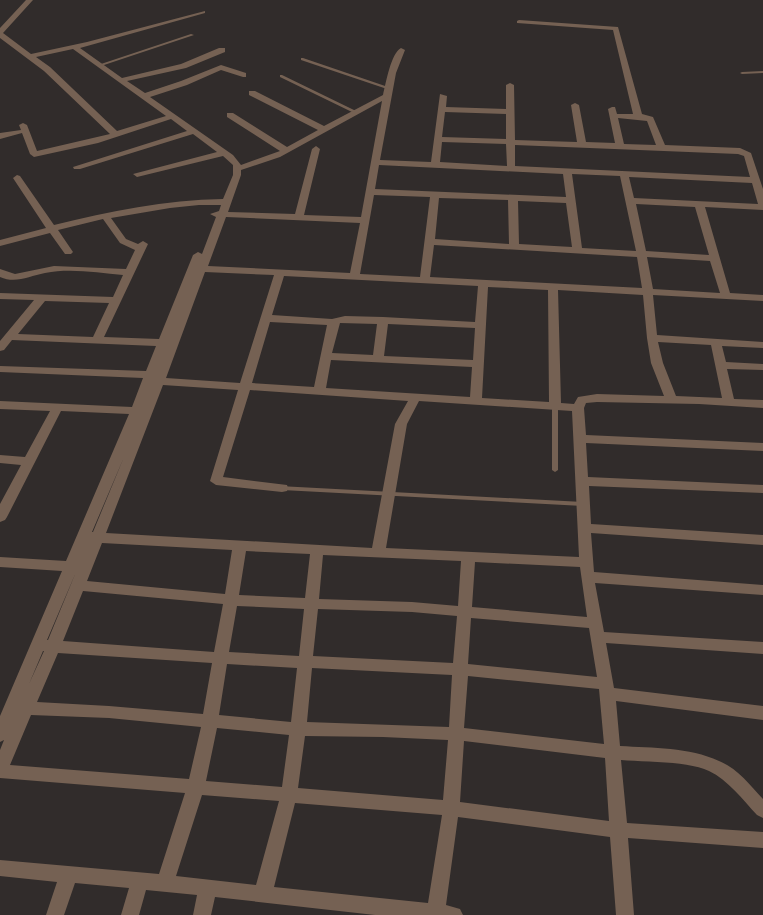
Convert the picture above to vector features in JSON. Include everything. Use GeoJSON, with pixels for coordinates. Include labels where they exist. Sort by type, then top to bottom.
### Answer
{"type":"FeatureCollection","features":[{"type":"Feature","properties":{"kind":"street"},"geometry":{"type":"LineString","coordinates":[[30,0],[0,34],[31,56],[116,134]]}},
{"type":"Feature","properties":{"kind":"street"},"geometry":{"type":"LineString","coordinates":[[31,56],[74,47],[203,12]]}},
{"type":"Feature","properties":{"kind":"street"},"geometry":{"type":"LineString","coordinates":[[519,22],[616,28],[638,116]]}},
{"type":"Feature","properties":{"kind":"street"},"geometry":{"type":"LineString","coordinates":[[0,735],[78,585],[78,567],[83,537],[157,377],[219,214],[237,176],[236,164],[224,153],[74,47]]}},
{"type":"Feature","properties":{"kind":"street"},"geometry":{"type":"LineString","coordinates":[[122,80],[183,66],[222,50]]}},
{"type":"Feature","properties":{"kind":"street"},"geometry":{"type":"LineString","coordinates":[[355,276],[388,92],[401,50]]}},
{"type":"Feature","properties":{"kind":"street"},"geometry":{"type":"LineString","coordinates":[[145,96],[184,83],[221,67],[244,75]]}},
{"type":"Feature","properties":{"kind":"street"},"geometry":{"type":"LineString","coordinates":[[510,86],[511,168]]}},
{"type":"Feature","properties":{"kind":"street"},"geometry":{"type":"LineString","coordinates":[[236,164],[257,163],[285,150],[388,92]]}},
{"type":"Feature","properties":{"kind":"street"},"geometry":{"type":"LineString","coordinates":[[252,93],[323,129]]}},
{"type":"Feature","properties":{"kind":"street"},"geometry":{"type":"LineString","coordinates":[[436,165],[443,96]]}},
{"type":"Feature","properties":{"kind":"street"},"geometry":{"type":"LineString","coordinates":[[575,105],[582,144]]}},
{"type":"Feature","properties":{"kind":"street"},"geometry":{"type":"LineString","coordinates":[[442,109],[510,112]]}},
{"type":"Feature","properties":{"kind":"street"},"geometry":{"type":"LineString","coordinates":[[620,146],[612,112],[647,118],[652,121],[660,147]]}},
{"type":"Feature","properties":{"kind":"street"},"geometry":{"type":"LineString","coordinates":[[230,115],[285,150]]}},
{"type":"Feature","properties":{"kind":"street"},"geometry":{"type":"LineString","coordinates":[[0,136],[20,128],[34,154],[95,141],[173,116]]}},
{"type":"Feature","properties":{"kind":"street"},"geometry":{"type":"LineString","coordinates":[[77,167],[195,131]]}},
{"type":"Feature","properties":{"kind":"street"},"geometry":{"type":"LineString","coordinates":[[438,139],[740,151],[748,155],[763,206],[630,201]]}},
{"type":"Feature","properties":{"kind":"street"},"geometry":{"type":"LineString","coordinates":[[299,217],[316,149]]}},
{"type":"Feature","properties":{"kind":"street"},"geometry":{"type":"LineString","coordinates":[[137,174],[224,153]]}},
{"type":"Feature","properties":{"kind":"street"},"geometry":{"type":"LineString","coordinates":[[374,162],[755,180]]}},
{"type":"Feature","properties":{"kind":"street"},"geometry":{"type":"LineString","coordinates":[[567,171],[576,250]]}},
{"type":"Feature","properties":{"kind":"street"},"geometry":{"type":"LineString","coordinates":[[624,173],[642,254],[652,338],[657,363],[672,400]]}},
{"type":"Feature","properties":{"kind":"street"},"geometry":{"type":"LineString","coordinates":[[17,178],[68,252]]}},
{"type":"Feature","properties":{"kind":"street"},"geometry":{"type":"LineString","coordinates":[[369,192],[570,200]]}},
{"type":"Feature","properties":{"kind":"street"},"geometry":{"type":"LineString","coordinates":[[425,280],[435,194]]}},
{"type":"Feature","properties":{"kind":"street"},"geometry":{"type":"LineString","coordinates":[[513,198],[514,246]]}},
{"type":"Feature","properties":{"kind":"street"},"geometry":{"type":"LineString","coordinates":[[0,243],[105,216],[174,204],[224,202]]}},
{"type":"Feature","properties":{"kind":"street"},"geometry":{"type":"LineString","coordinates":[[699,204],[726,297]]}},
{"type":"Feature","properties":{"kind":"street"},"geometry":{"type":"LineString","coordinates":[[219,214],[364,220]]}},
{"type":"Feature","properties":{"kind":"street"},"geometry":{"type":"LineString","coordinates":[[97,340],[141,247],[123,241],[105,216]]}},
{"type":"Feature","properties":{"kind":"street"},"geometry":{"type":"LineString","coordinates":[[429,242],[715,258]]}},
{"type":"Feature","properties":{"kind":"street"},"geometry":{"type":"LineString","coordinates":[[198,268],[763,298]]}},
{"type":"Feature","properties":{"kind":"street"},"geometry":{"type":"LineString","coordinates":[[157,377],[164,343],[198,268]]}},
{"type":"Feature","properties":{"kind":"street"},"geometry":{"type":"LineString","coordinates":[[0,290],[6,284],[3,275],[17,277],[52,270],[129,272]]}},
{"type":"Feature","properties":{"kind":"street"},"geometry":{"type":"LineString","coordinates":[[280,273],[216,481],[282,488]]}},
{"type":"Feature","properties":{"kind":"street"},"geometry":{"type":"LineString","coordinates":[[476,402],[483,284]]}},
{"type":"Feature","properties":{"kind":"street"},"geometry":{"type":"LineString","coordinates":[[553,288],[555,406]]}},
{"type":"Feature","properties":{"kind":"street"},"geometry":{"type":"LineString","coordinates":[[0,296],[116,300]]}},
{"type":"Feature","properties":{"kind":"street"},"geometry":{"type":"LineString","coordinates":[[0,348],[42,298]]}},
{"type":"Feature","properties":{"kind":"street"},"geometry":{"type":"LineString","coordinates":[[265,318],[333,322],[345,318],[481,325]]}},
{"type":"Feature","properties":{"kind":"street"},"geometry":{"type":"LineString","coordinates":[[378,359],[383,320]]}},
{"type":"Feature","properties":{"kind":"street"},"geometry":{"type":"LineString","coordinates":[[319,392],[333,322]]}},
{"type":"Feature","properties":{"kind":"street"},"geometry":{"type":"LineString","coordinates":[[10,337],[164,343]]}},
{"type":"Feature","properties":{"kind":"street"},"geometry":{"type":"LineString","coordinates":[[652,338],[763,345]]}},
{"type":"Feature","properties":{"kind":"street"},"geometry":{"type":"LineString","coordinates":[[716,342],[729,402]]}},
{"type":"Feature","properties":{"kind":"street"},"geometry":{"type":"LineString","coordinates":[[326,356],[478,364]]}},
{"type":"Feature","properties":{"kind":"street"},"geometry":{"type":"LineString","coordinates":[[721,365],[763,367]]}},
{"type":"Feature","properties":{"kind":"street"},"geometry":{"type":"LineString","coordinates":[[0,369],[157,377],[245,387],[578,408]]}},
{"type":"Feature","properties":{"kind":"street"},"geometry":{"type":"LineString","coordinates":[[378,553],[401,424],[415,398]]}},
{"type":"Feature","properties":{"kind":"street"},"geometry":{"type":"LineString","coordinates":[[625,915],[607,688],[586,562],[578,408],[582,400],[589,399],[763,404]]}},
{"type":"Feature","properties":{"kind":"street"},"geometry":{"type":"LineString","coordinates":[[0,405],[142,411]]}},
{"type":"Feature","properties":{"kind":"street"},"geometry":{"type":"LineString","coordinates":[[0,517],[57,408]]}},
{"type":"Feature","properties":{"kind":"street"},"geometry":{"type":"LineString","coordinates":[[142,411],[97,538],[78,567],[45,646],[27,708],[0,770],[451,808],[619,830],[763,840]]}},
{"type":"Feature","properties":{"kind":"street"},"geometry":{"type":"LineString","coordinates":[[579,439],[763,447]]}},
{"type":"Feature","properties":{"kind":"street"},"geometry":{"type":"LineString","coordinates":[[0,459],[29,461]]}},
{"type":"Feature","properties":{"kind":"street"},"geometry":{"type":"LineString","coordinates":[[582,481],[763,489]]}},
{"type":"Feature","properties":{"kind":"street"},"geometry":{"type":"LineString","coordinates":[[584,528],[763,540]]}},
{"type":"Feature","properties":{"kind":"street"},"geometry":{"type":"LineString","coordinates":[[83,537],[586,562]]}},
{"type":"Feature","properties":{"kind":"street"},"geometry":{"type":"LineString","coordinates":[[165,883],[196,786],[240,546]]}},
{"type":"Feature","properties":{"kind":"street"},"geometry":{"type":"LineString","coordinates":[[263,894],[289,794],[298,729],[317,550]]}},
{"type":"Feature","properties":{"kind":"street"},"geometry":{"type":"LineString","coordinates":[[0,868],[263,894],[343,909],[445,914],[468,557]]}},
{"type":"Feature","properties":{"kind":"street"},"geometry":{"type":"LineString","coordinates":[[0,562],[78,567]]}},
{"type":"Feature","properties":{"kind":"street"},"geometry":{"type":"LineString","coordinates":[[588,577],[763,590]]}},
{"type":"Feature","properties":{"kind":"street"},"geometry":{"type":"LineString","coordinates":[[78,585],[231,600],[312,605],[412,607],[465,611],[596,630],[763,648]]}},
{"type":"Feature","properties":{"kind":"street"},"geometry":{"type":"LineString","coordinates":[[45,646],[220,658],[461,670],[607,688],[763,713]]}},
{"type":"Feature","properties":{"kind":"street"},"geometry":{"type":"LineString","coordinates":[[27,708],[142,715],[298,729],[383,730],[457,734],[704,761],[715,766],[734,780],[763,810]]}},
{"type":"Feature","properties":{"kind":"street"},"geometry":{"type":"LineString","coordinates":[[56,915],[69,874]]}},
{"type":"Feature","properties":{"kind":"street"},"geometry":{"type":"LineString","coordinates":[[130,915],[140,881]]}},
{"type":"Feature","properties":{"kind":"street"},"geometry":{"type":"LineString","coordinates":[[202,915],[208,888]]}},
{"type":"Feature","properties":{"kind":"lane"},"geometry":{"type":"LineString","coordinates":[[100,65],[192,36]]}},
{"type":"Feature","properties":{"kind":"lane"},"geometry":{"type":"LineString","coordinates":[[302,59],[388,92]]}},
{"type":"Feature","properties":{"kind":"lane"},"geometry":{"type":"LineString","coordinates":[[742,73],[763,72]]}},
{"type":"Feature","properties":{"kind":"lane"},"geometry":{"type":"LineString","coordinates":[[281,76],[354,111]]}},
{"type":"Feature","properties":{"kind":"lane"},"geometry":{"type":"LineString","coordinates":[[555,406],[555,470]]}},
{"type":"Feature","properties":{"kind":"lane"},"geometry":{"type":"LineString","coordinates":[[282,488],[583,504]]}}]}
